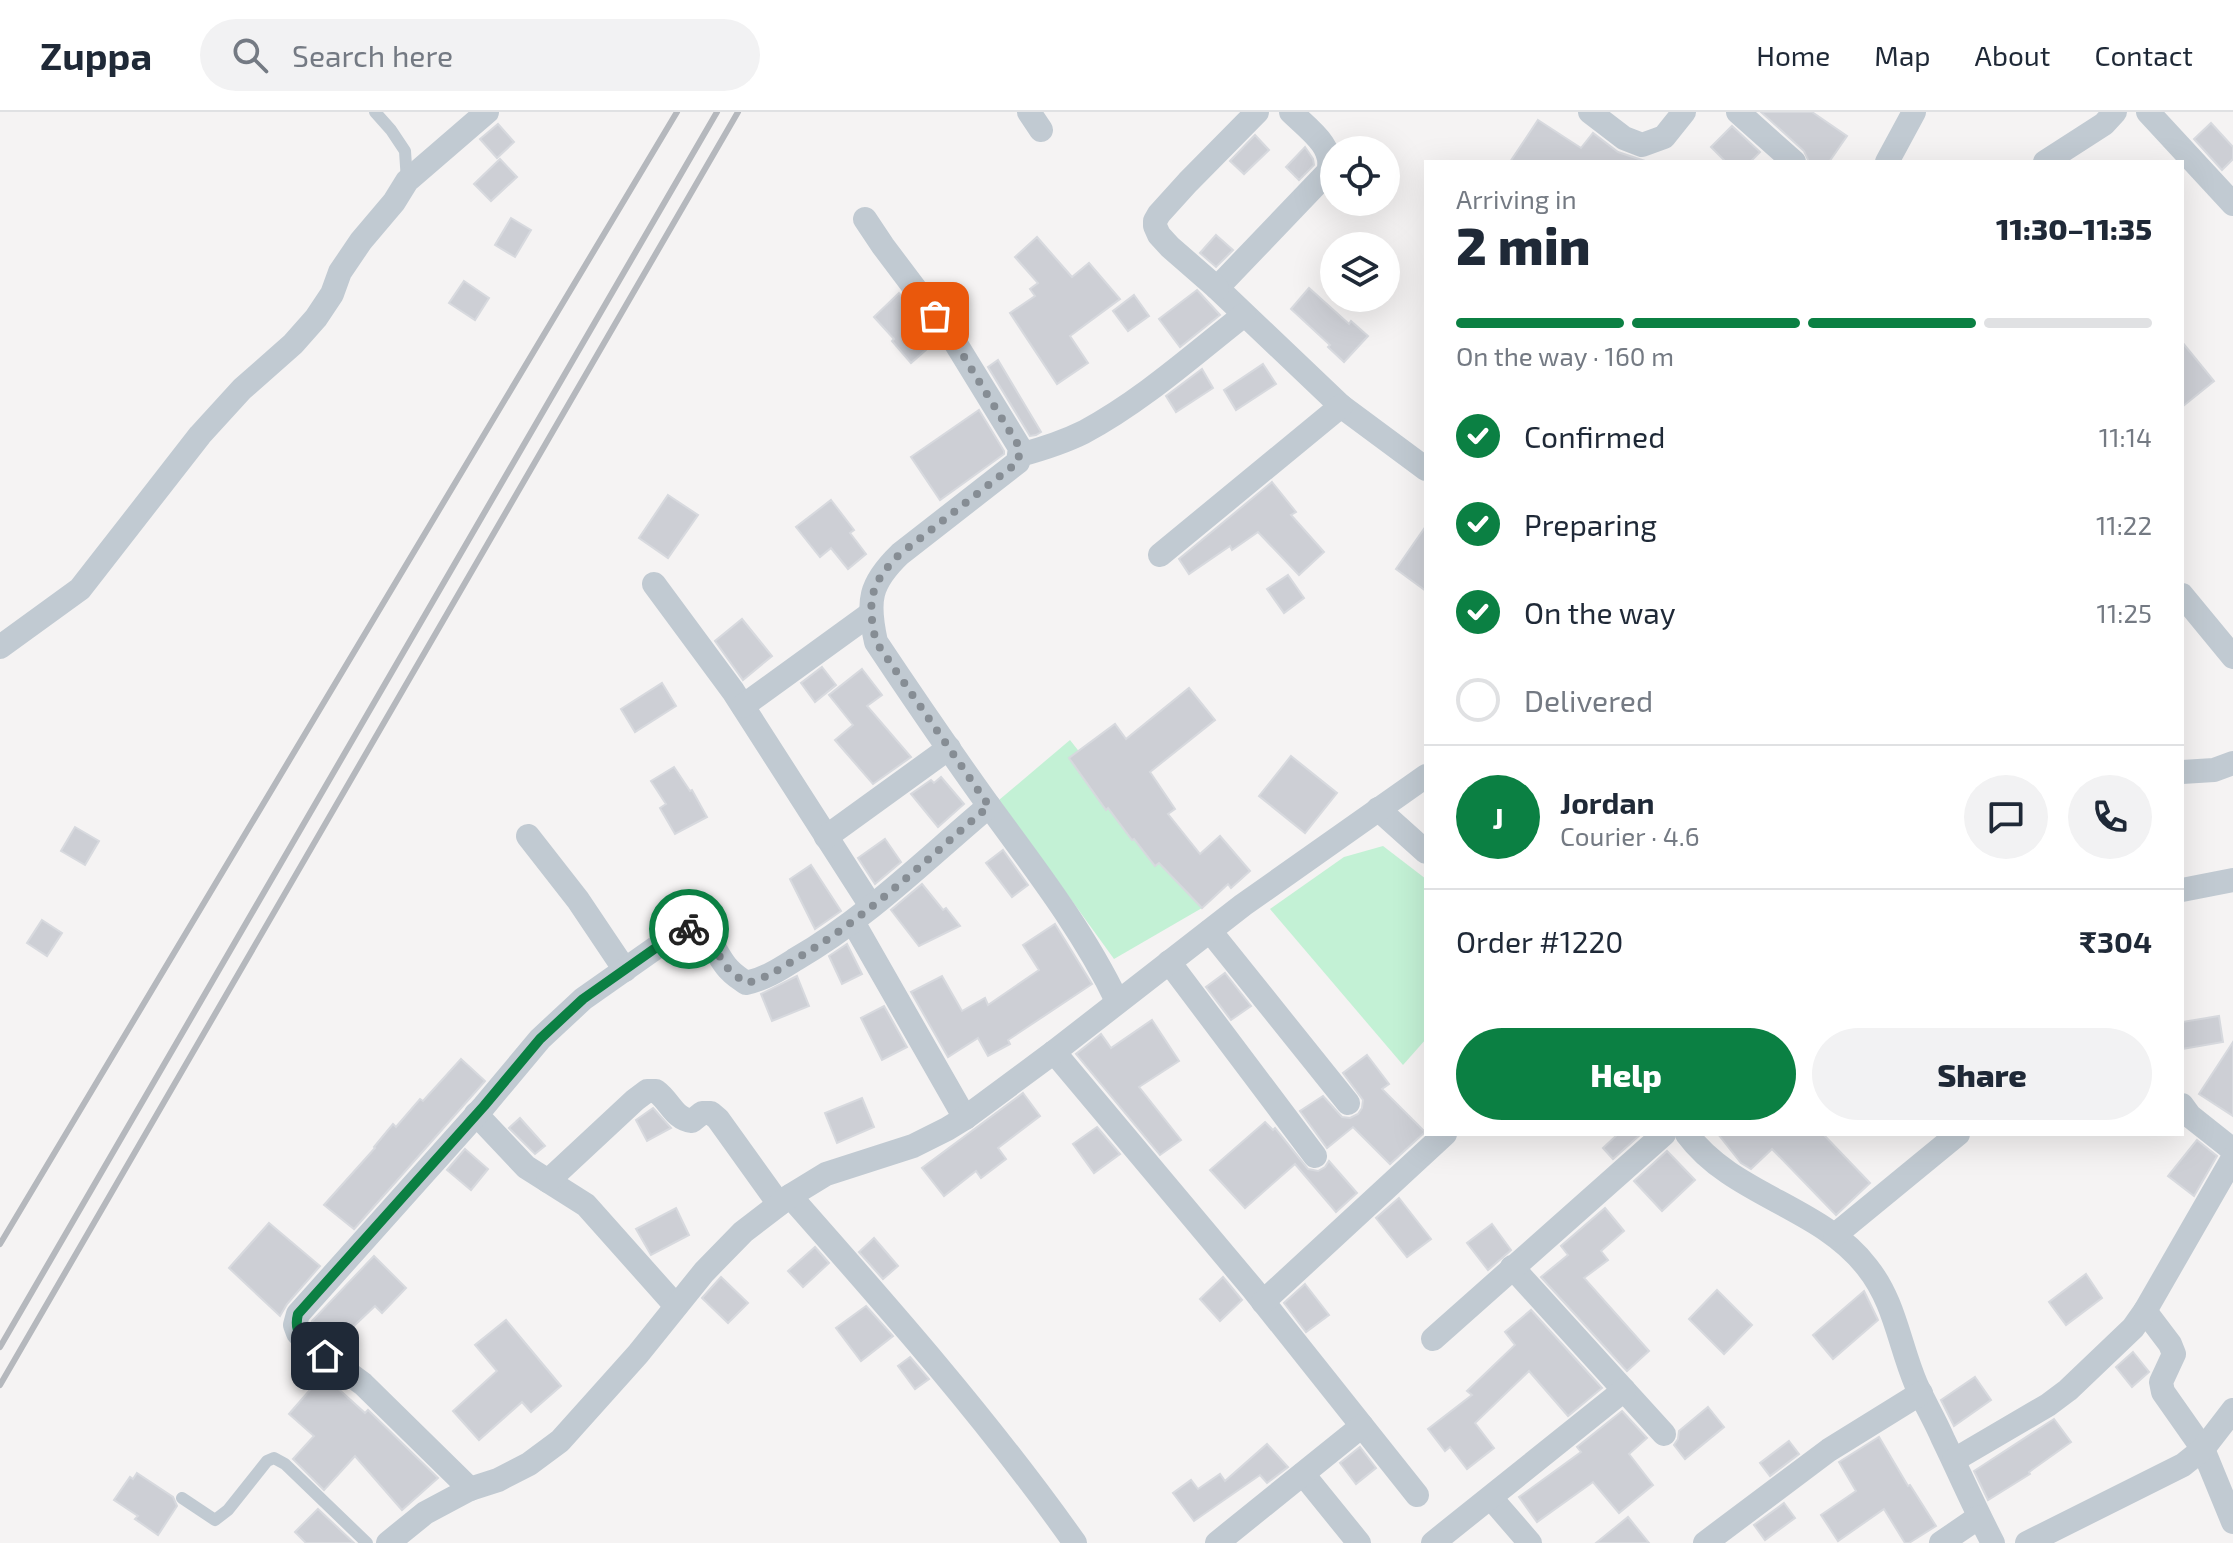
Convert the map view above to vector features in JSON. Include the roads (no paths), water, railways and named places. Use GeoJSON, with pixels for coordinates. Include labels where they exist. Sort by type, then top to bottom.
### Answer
{"type":"FeatureCollection","features":[{"type":"Feature","properties":{"kind":"street"},"geometry":{"type":"LineString","coordinates":[[0,647],[80,589],[200,435],[242,389],[293,344],[316,318],[332,294],[340,272],[407,181],[487,112]]}},
{"type":"Feature","properties":{"kind":"street"},"geometry":{"type":"LineString","coordinates":[[1257,112],[1159,214],[1155,221],[1159,235],[1341,406],[1424,468]]}},
{"type":"Feature","properties":{"kind":"street"},"geometry":{"type":"LineString","coordinates":[[1217,288],[1328,172],[1330,155],[1291,112]]}},
{"type":"Feature","properties":{"kind":"street"},"geometry":{"type":"LineString","coordinates":[[1590,112],[1624,138],[1642,145],[1664,137],[1684,112]]}},
{"type":"Feature","properties":{"kind":"street"},"geometry":{"type":"LineString","coordinates":[[1738,112],[1792,160]]}},
{"type":"Feature","properties":{"kind":"street"},"geometry":{"type":"LineString","coordinates":[[1888,160],[1914,112]]}},
{"type":"Feature","properties":{"kind":"street"},"geometry":{"type":"LineString","coordinates":[[2048,160],[2104,124],[2115,112]]}},
{"type":"Feature","properties":{"kind":"street"},"geometry":{"type":"LineString","coordinates":[[2148,112],[2233,204]]}},
{"type":"Feature","properties":{"kind":"street"},"geometry":{"type":"LineString","coordinates":[[865,219],[953,339],[1020,448],[1018,462],[900,554],[884,570],[874,590],[870,614],[876,642],[1013,837],[1103,972],[1117,1001]]}},
{"type":"Feature","properties":{"kind":"street"},"geometry":{"type":"LineString","coordinates":[[1020,455],[1084,432],[1119,411],[1244,315]]}},
{"type":"Feature","properties":{"kind":"street"},"geometry":{"type":"LineString","coordinates":[[1160,555],[1341,406]]}},
{"type":"Feature","properties":{"kind":"street"},"geometry":{"type":"LineString","coordinates":[[654,584],[743,706],[826,837],[965,1118]]}},
{"type":"Feature","properties":{"kind":"street"},"geometry":{"type":"LineString","coordinates":[[2184,597],[2233,657]]}},
{"type":"Feature","properties":{"kind":"street"},"geometry":{"type":"LineString","coordinates":[[743,706],[870,614]]}},
{"type":"Feature","properties":{"kind":"street"},"geometry":{"type":"LineString","coordinates":[[826,837],[949,748]]}},
{"type":"Feature","properties":{"kind":"street"},"geometry":{"type":"LineString","coordinates":[[2184,772],[2214,770],[2233,763]]}},
{"type":"Feature","properties":{"kind":"street"},"geometry":{"type":"LineString","coordinates":[[388,1543],[425,1513],[470,1489],[498,1480],[529,1464],[560,1441],[704,1272],[743,1232],[784,1200],[826,1174],[913,1146],[965,1118],[1243,905],[1424,777]]}},
{"type":"Feature","properties":{"kind":"street"},"geometry":{"type":"LineString","coordinates":[[470,1489],[363,1384],[306,1342],[295,1325],[298,1314],[540,1039],[583,999],[674,935],[689,929],[701,931],[736,977],[746,983],[760,980],[822,944],[862,914],[989,806]]}},
{"type":"Feature","properties":{"kind":"street"},"geometry":{"type":"LineString","coordinates":[[1378,809],[1424,850]]}},
{"type":"Feature","properties":{"kind":"street"},"geometry":{"type":"LineString","coordinates":[[528,836],[578,900],[625,970]]}},
{"type":"Feature","properties":{"kind":"street"},"geometry":{"type":"LineString","coordinates":[[2184,890],[2233,880]]}},
{"type":"Feature","properties":{"kind":"street"},"geometry":{"type":"LineString","coordinates":[[1210,931],[1348,1103]]}},
{"type":"Feature","properties":{"kind":"street"},"geometry":{"type":"LineString","coordinates":[[1169,962],[1315,1156]]}},
{"type":"Feature","properties":{"kind":"street"},"geometry":{"type":"LineString","coordinates":[[1054,1052],[1263,1302],[1417,1495]]}},
{"type":"Feature","properties":{"kind":"street"},"geometry":{"type":"LineString","coordinates":[[548,1181],[647,1091],[656,1091],[665,1097],[683,1120],[692,1121],[702,1113],[711,1113],[784,1200],[954,1385],[1075,1543]]}},
{"type":"Feature","properties":{"kind":"street"},"geometry":{"type":"LineString","coordinates":[[2184,1108],[2233,1150]]}},
{"type":"Feature","properties":{"kind":"street"},"geometry":{"type":"LineString","coordinates":[[476,1114],[526,1167],[586,1205],[676,1306]]}},
{"type":"Feature","properties":{"kind":"street"},"geometry":{"type":"LineString","coordinates":[[1263,1302],[1443,1136]]}},
{"type":"Feature","properties":{"kind":"street"},"geometry":{"type":"LineString","coordinates":[[1433,1339],[1662,1136]]}},
{"type":"Feature","properties":{"kind":"street"},"geometry":{"type":"LineString","coordinates":[[1689,1136],[1730,1174],[1835,1235],[1867,1266],[1883,1290],[1919,1389],[1993,1543]]}},
{"type":"Feature","properties":{"kind":"street"},"geometry":{"type":"LineString","coordinates":[[1835,1235],[1956,1136]]}},
{"type":"Feature","properties":{"kind":"street"},"geometry":{"type":"LineString","coordinates":[[1954,1460],[2048,1405],[2133,1328],[2233,1158]]}},
{"type":"Feature","properties":{"kind":"street"},"geometry":{"type":"LineString","coordinates":[[1512,1267],[1664,1434]]}},
{"type":"Feature","properties":{"kind":"street"},"geometry":{"type":"LineString","coordinates":[[2145,1311],[2174,1354],[2161,1382],[2163,1392],[2203,1449],[2233,1522]]}},
{"type":"Feature","properties":{"kind":"street"},"geometry":{"type":"LineString","coordinates":[[1705,1543],[1829,1450],[1919,1389]]}},
{"type":"Feature","properties":{"kind":"street"},"geometry":{"type":"LineString","coordinates":[[1433,1543],[1624,1390]]}},
{"type":"Feature","properties":{"kind":"street"},"geometry":{"type":"LineString","coordinates":[[2027,1543],[2183,1465],[2203,1449],[2233,1410]]}},
{"type":"Feature","properties":{"kind":"street"},"geometry":{"type":"LineString","coordinates":[[1217,1543],[1362,1426]]}},
{"type":"Feature","properties":{"kind":"street"},"geometry":{"type":"LineString","coordinates":[[1303,1474],[1359,1543]]}},
{"type":"Feature","properties":{"kind":"street"},"geometry":{"type":"LineString","coordinates":[[1491,1498],[1530,1543]]}},
{"type":"Feature","properties":{"kind":"street"},"geometry":{"type":"LineString","coordinates":[[1941,1543],[1979,1517]]}},
{"type":"Feature","properties":{"kind":"lane"},"geometry":{"type":"LineString","coordinates":[[375,112],[405,151],[407,181]]}},
{"type":"Feature","properties":{"kind":"lane"},"geometry":{"type":"LineString","coordinates":[[182,1498],[215,1520],[228,1510],[267,1461],[274,1458],[285,1464],[367,1543]]}},
{"type":"Feature","properties":{"kind":"railway"},"geometry":{"type":"LineString","coordinates":[[0,1244],[677,112]]}},
{"type":"Feature","properties":{"kind":"railway"},"geometry":{"type":"LineString","coordinates":[[0,1347],[717,112]]}},
{"type":"Feature","properties":{"kind":"railway"},"geometry":{"type":"LineString","coordinates":[[0,1385],[738,112]]}}]}
